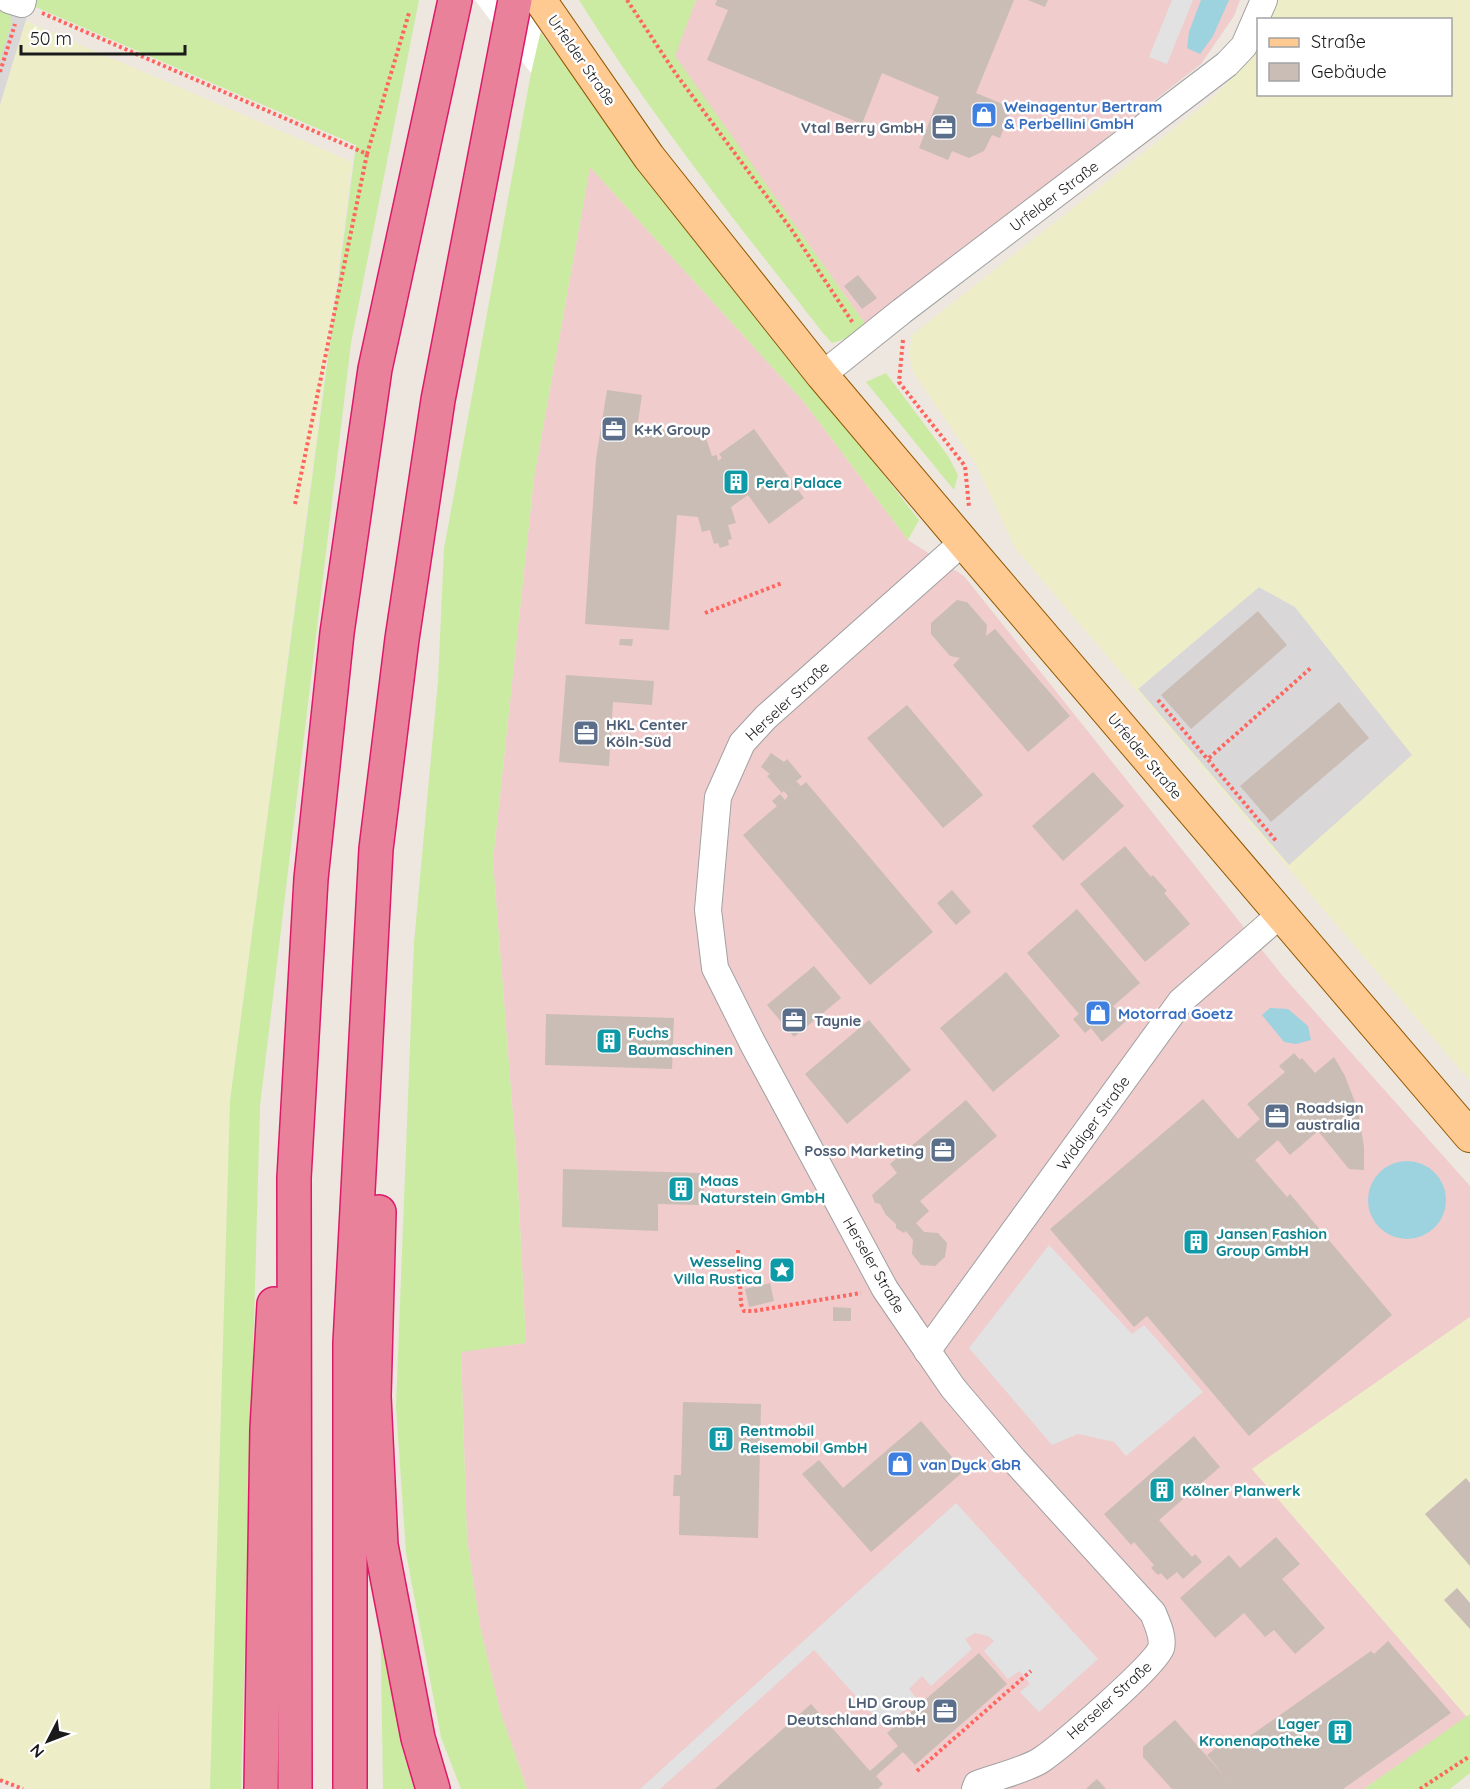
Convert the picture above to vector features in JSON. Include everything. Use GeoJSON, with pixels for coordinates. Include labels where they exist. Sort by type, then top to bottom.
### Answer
{"type":"FeatureCollection","features":[{"type":"Feature","properties":{"kind":"highway"},"geometry":{"type":"LineString","coordinates":[[295,1789],[294,1178],[311,879],[337,633],[375,369],[455,0]]}},
{"type":"Feature","properties":{"kind":"highway"},"geometry":{"type":"LineString","coordinates":[[350,1789],[350,1343],[376,849],[402,639],[438,400],[515,0]]}},
{"type":"Feature","properties":{"kind":"highway"},"geometry":{"type":"LineString","coordinates":[[376,849],[391,933],[374,1396],[381,1545],[418,1738],[434,1789]]}},
{"type":"Feature","properties":{"kind":"highway"},"geometry":{"type":"LineString","coordinates":[[261,1789],[267,1418],[274,1304],[294,1178]]}},
{"type":"Feature","properties":{"kind":"main road","name":"Urfelder Straße"},"geometry":{"type":"LineString","coordinates":[[540,0],[649,157],[822,375],[1470,1136]]}},
{"type":"Feature","properties":{"kind":"street","name":"Urfelder Straße"},"geometry":{"type":"LineString","coordinates":[[822,375],[1227,64],[1244,46],[1264,0]]}},
{"type":"Feature","properties":{"kind":"street","name":"Herseler Straße"},"geometry":{"type":"LineString","coordinates":[[963,542],[766,717],[742,743],[718,797],[708,910],[715,968],[753,1044],[885,1289],[953,1388],[1014,1460],[1153,1613],[1160,1629],[1161,1649],[1151,1665],[1080,1728],[1040,1761],[977,1784],[975,1789]]}},
{"type":"Feature","properties":{"kind":"street","name":"Widdiger Straße"},"geometry":{"type":"LineString","coordinates":[[927,1350],[1181,1001],[1281,914]]}},
{"type":"Feature","properties":{"kind":"path"},"geometry":{"type":"LineString","coordinates":[[627,0],[676,74],[791,229],[865,342]]}},
{"type":"Feature","properties":{"kind":"path"},"geometry":{"type":"LineString","coordinates":[[0,72],[18,1],[367,154]]}},
{"type":"Feature","properties":{"kind":"path"},"geometry":{"type":"LineString","coordinates":[[295,504],[367,154],[410,13]]}},
{"type":"Feature","properties":{"kind":"path"},"geometry":{"type":"LineString","coordinates":[[899,382],[965,466],[971,520],[963,542]]}},
{"type":"Feature","properties":{"kind":"path"},"geometry":{"type":"LineString","coordinates":[[705,613],[782,583]]}},
{"type":"Feature","properties":{"kind":"path"},"geometry":{"type":"LineString","coordinates":[[1209,758],[1312,667]]}},
{"type":"Feature","properties":{"kind":"path"},"geometry":{"type":"LineString","coordinates":[[1158,700],[1209,758],[1277,842]]}},
{"type":"Feature","properties":{"kind":"path"},"geometry":{"type":"LineString","coordinates":[[738,1250],[741,1305],[744,1311],[885,1289]]}},
{"type":"Feature","properties":{"kind":"path"},"geometry":{"type":"LineString","coordinates":[[917,1771],[957,1731],[1031,1671]]}},
{"type":"Feature","properties":{"kind":"path"},"geometry":{"type":"LineString","coordinates":[[1420,1789],[1470,1756]]}},
{"type":"Feature","properties":{"kind":"path"},"geometry":{"type":"LineString","coordinates":[[0,1780],[23,1789]]}},
{"type":"Feature","properties":{"kind":"shaded area"},"geometry":{"type":"Polygon","coordinates":[[[0,0],[32,0],[0,105],[0,0]]]}},
{"type":"Feature","properties":{"kind":"shaded area"},"geometry":{"type":"Polygon","coordinates":[[[696,0],[1240,0],[1234,16],[1201,64],[866,325],[674,56],[696,0]]]}},
{"type":"Feature","properties":{"kind":"shaded area"},"geometry":{"type":"Polygon","coordinates":[[[1172,0],[1193,0],[1167,64],[1149,57],[1172,0]]]}},
{"type":"Feature","properties":{"kind":"shaded area"},"geometry":{"type":"Polygon","coordinates":[[[590,167],[804,402],[908,540],[964,576],[1282,975],[1470,1186],[1470,1317],[1252,1469],[1467,1717],[1364,1789],[527,1789],[500,1711],[480,1626],[467,1539],[461,1351],[526,1343],[517,1167],[493,861],[534,478],[590,167]]]}},
{"type":"Feature","properties":{"kind":"shaded area"},"geometry":{"type":"Polygon","coordinates":[[[1259,587],[1295,607],[1413,755],[1289,866],[1138,689],[1259,587]]]}},
{"type":"Feature","properties":{"kind":"shaded area"},"geometry":{"type":"Polygon","coordinates":[[[1049,1245],[1132,1334],[1144,1325],[1203,1392],[1126,1456],[1114,1442],[1078,1434],[1052,1445],[969,1348],[1049,1245]]]}},
{"type":"Feature","properties":{"kind":"shaded area"},"geometry":{"type":"Polygon","coordinates":[[[956,1503],[1098,1659],[1039,1712],[1020,1692],[1030,1684],[1020,1671],[1008,1679],[984,1651],[994,1641],[988,1636],[975,1633],[965,1639],[972,1649],[931,1686],[922,1676],[909,1689],[917,1699],[884,1727],[814,1650],[660,1789],[640,1789],[956,1503]]]}},
{"type":"Feature","properties":{"kind":"green space"},"geometry":{"type":"Polygon","coordinates":[[[32,0],[419,0],[351,343],[260,1106],[241,1789],[210,1789],[230,1101],[356,145],[31,5],[32,0]]]}},
{"type":"Feature","properties":{"kind":"green space"},"geometry":{"type":"Polygon","coordinates":[[[579,0],[696,0],[675,56],[866,325],[854,336],[832,343],[823,333],[666,128],[579,0]]]}},
{"type":"Feature","properties":{"kind":"green space"},"geometry":{"type":"Polygon","coordinates":[[[1276,0],[1470,0],[1470,1081],[1015,548],[976,464],[913,372],[909,353],[912,335],[1209,101],[1254,56],[1257,47],[1257,96],[1452,96],[1452,18],[1268,18],[1276,0]],[[1259,587],[1138,689],[1289,865],[1412,755],[1295,607],[1259,587]]]}},
{"type":"Feature","properties":{"kind":"green space"},"geometry":{"type":"Polygon","coordinates":[[[0,9],[8,10],[12,22],[0,60],[0,9]]]}},
{"type":"Feature","properties":{"kind":"green space"},"geometry":{"type":"Polygon","coordinates":[[[26,21],[352,162],[230,1101],[210,1789],[26,1789],[0,1779],[0,105],[26,21]]]}},
{"type":"Feature","properties":{"kind":"green space"},"geometry":{"type":"Polygon","coordinates":[[[540,32],[919,520],[908,540],[804,402],[590,167],[534,478],[493,861],[517,1167],[526,1343],[461,1352],[467,1539],[480,1626],[500,1711],[527,1789],[461,1789],[441,1737],[406,1553],[396,1407],[414,943],[438,681],[444,549],[540,32]]]}},
{"type":"Feature","properties":{"kind":"green space"},"geometry":{"type":"Polygon","coordinates":[[[886,373],[948,456],[958,475],[954,490],[866,382],[886,373]]]}},
{"type":"Feature","properties":{"kind":"green space"},"geometry":{"type":"Polygon","coordinates":[[[1470,1317],[1470,1714],[1467,1717],[1252,1469],[1470,1317]]]}},
{"type":"Feature","properties":{"kind":"green space"},"geometry":{"type":"Polygon","coordinates":[[[380,1596],[423,1789],[383,1789],[380,1596]]]}},
{"type":"Feature","properties":{"kind":"green space"},"geometry":{"type":"Polygon","coordinates":[[[1470,1714],[1470,1773],[1450,1789],[1364,1789],[1470,1714]]]}},
{"type":"Feature","properties":{"kind":"water"},"geometry":{"type":"Polygon","coordinates":[[[1201,0],[1229,0],[1213,36],[1200,54],[1187,48],[1189,32],[1201,0]]]}},
{"type":"Feature","properties":{"kind":"water"},"geometry":{"type":"Polygon","coordinates":[[[1270,1008],[1288,1009],[1308,1026],[1311,1040],[1296,1044],[1284,1042],[1262,1015],[1270,1008]]]}},
{"type":"Feature","properties":{"kind":"water"},"geometry":{"type":"Polygon","coordinates":[[[1407,1161],[1422,1164],[1435,1172],[1443,1185],[1446,1200],[1443,1215],[1435,1228],[1422,1236],[1407,1239],[1392,1236],[1379,1228],[1371,1215],[1368,1200],[1371,1185],[1379,1172],[1392,1164],[1407,1161]]]}},
{"type":"Feature","properties":{"kind":"pier"},"geometry":{"type":"Polygon","coordinates":[[[475,0],[548,0],[531,73],[506,41],[475,0]]]}},
{"type":"Feature","properties":{"kind":"building"},"geometry":{"type":"Polygon","coordinates":[[[717,0],[1014,0],[976,93],[1012,108],[1000,138],[992,135],[984,151],[969,158],[952,151],[948,160],[919,148],[939,97],[882,73],[862,124],[707,60],[728,10],[715,5],[717,0]]]}},
{"type":"Feature","properties":{"kind":"building"},"geometry":{"type":"Polygon","coordinates":[[[1028,0],[1048,0],[1045,7],[1028,0]]]}},
{"type":"Feature","properties":{"kind":"building"},"geometry":{"type":"Polygon","coordinates":[[[858,275],[877,298],[862,309],[844,286],[858,275]]]}},
{"type":"Feature","properties":{"kind":"building"},"geometry":{"type":"Polygon","coordinates":[[[607,390],[642,395],[637,428],[680,431],[702,426],[712,456],[717,455],[718,461],[722,458],[719,454],[754,429],[804,498],[769,524],[748,495],[731,507],[736,523],[728,525],[732,539],[728,540],[729,545],[720,548],[718,543],[714,544],[710,530],[702,532],[698,517],[677,515],[669,630],[585,624],[596,459],[607,390]]]}},
{"type":"Feature","properties":{"kind":"building"},"geometry":{"type":"Polygon","coordinates":[[[957,600],[967,602],[987,625],[986,636],[995,629],[1070,716],[1028,752],[953,665],[960,658],[950,656],[931,634],[931,623],[957,600]]]}},
{"type":"Feature","properties":{"kind":"building"},"geometry":{"type":"Polygon","coordinates":[[[1258,611],[1287,645],[1191,729],[1161,695],[1258,611]]]}},
{"type":"Feature","properties":{"kind":"building"},"geometry":{"type":"Polygon","coordinates":[[[620,639],[633,639],[632,646],[619,645],[620,639]]]}},
{"type":"Feature","properties":{"kind":"building","name":"HKL Center Köln-Süd"},"geometry":{"type":"Polygon","coordinates":[[[566,675],[654,681],[652,705],[613,702],[609,766],[559,762],[566,675]]]}},
{"type":"Feature","properties":{"kind":"building"},"geometry":{"type":"Polygon","coordinates":[[[1339,702],[1369,738],[1271,822],[1240,786],[1339,702]]]}},
{"type":"Feature","properties":{"kind":"building"},"geometry":{"type":"Polygon","coordinates":[[[907,705],[983,795],[943,828],[867,738],[907,705]]]}},
{"type":"Feature","properties":{"kind":"building"},"geometry":{"type":"Polygon","coordinates":[[[771,753],[784,762],[787,759],[802,777],[796,781],[801,786],[806,782],[933,932],[870,985],[743,835],[777,806],[772,801],[780,794],[785,800],[788,796],[784,791],[782,793],[767,776],[770,774],[761,767],[771,753]]]}},
{"type":"Feature","properties":{"kind":"building"},"geometry":{"type":"Polygon","coordinates":[[[1093,772],[1124,806],[1063,861],[1032,826],[1093,772]]]}},
{"type":"Feature","properties":{"kind":"building"},"geometry":{"type":"Polygon","coordinates":[[[1125,846],[1151,877],[1153,875],[1167,891],[1164,893],[1190,924],[1145,962],[1080,884],[1125,846]]]}},
{"type":"Feature","properties":{"kind":"building"},"geometry":{"type":"Polygon","coordinates":[[[952,890],[971,912],[956,925],[937,903],[952,890]]]}},
{"type":"Feature","properties":{"kind":"building"},"geometry":{"type":"Polygon","coordinates":[[[1077,909],[1140,983],[1113,1006],[1126,1021],[1102,1042],[1091,1028],[1085,1033],[1073,1019],[1079,1014],[1027,953],[1077,909]]]}},
{"type":"Feature","properties":{"kind":"building"},"geometry":{"type":"Polygon","coordinates":[[[814,966],[841,998],[794,1037],[767,1005],[814,966]]]}},
{"type":"Feature","properties":{"kind":"building"},"geometry":{"type":"Polygon","coordinates":[[[1006,972],[1060,1036],[993,1092],[940,1028],[1006,972]]]}},
{"type":"Feature","properties":{"kind":"building","name":"Fuchs Baumaschinen"},"geometry":{"type":"Polygon","coordinates":[[[546,1014],[674,1018],[672,1069],[545,1065],[546,1014]]]}},
{"type":"Feature","properties":{"kind":"building"},"geometry":{"type":"Polygon","coordinates":[[[869,1020],[911,1070],[847,1124],[805,1074],[869,1020]]]}},
{"type":"Feature","properties":{"kind":"building","name":"Jansen Fashion Group GmbH"},"geometry":{"type":"Polygon","coordinates":[[[1294,1053],[1300,1060],[1302,1058],[1315,1073],[1334,1057],[1345,1076],[1358,1110],[1364,1147],[1364,1170],[1349,1169],[1318,1131],[1290,1155],[1278,1140],[1255,1160],[1287,1197],[1290,1194],[1392,1315],[1249,1436],[1147,1316],[1134,1327],[1050,1229],[1203,1099],[1238,1139],[1260,1119],[1247,1104],[1285,1072],[1279,1066],[1294,1053]]]}},
{"type":"Feature","properties":{"kind":"building","name":"Posso Marketing"},"geometry":{"type":"Polygon","coordinates":[[[966,1100],[997,1136],[920,1201],[929,1211],[916,1223],[924,1232],[938,1233],[947,1243],[945,1257],[935,1266],[921,1265],[912,1254],[913,1240],[906,1231],[904,1233],[896,1228],[896,1224],[886,1215],[880,1204],[875,1203],[872,1195],[897,1173],[890,1164],[966,1100]]]}},
{"type":"Feature","properties":{"kind":"building"},"geometry":{"type":"Polygon","coordinates":[[[563,1169],[700,1173],[700,1178],[704,1183],[704,1196],[699,1205],[658,1204],[658,1231],[562,1227],[563,1169]]]}},
{"type":"Feature","properties":{"kind":"building"},"geometry":{"type":"Polygon","coordinates":[[[770,1283],[774,1301],[749,1307],[745,1289],[770,1283]]]}},
{"type":"Feature","properties":{"kind":"building"},"geometry":{"type":"Polygon","coordinates":[[[833,1307],[851,1308],[851,1321],[833,1321],[833,1307]]]}},
{"type":"Feature","properties":{"kind":"building","name":"Rentmobil Reisemobil GmbH"},"geometry":{"type":"Polygon","coordinates":[[[683,1402],[761,1404],[758,1538],[679,1535],[680,1496],[673,1496],[674,1475],[681,1475],[683,1402]]]}},
{"type":"Feature","properties":{"kind":"building"},"geometry":{"type":"Polygon","coordinates":[[[921,1421],[964,1471],[871,1552],[802,1474],[819,1460],[843,1488],[921,1421]]]}},
{"type":"Feature","properties":{"kind":"building","name":"Kölner Planwerk"},"geometry":{"type":"Polygon","coordinates":[[[1194,1436],[1220,1467],[1159,1520],[1192,1557],[1195,1554],[1202,1562],[1183,1579],[1177,1572],[1167,1580],[1161,1573],[1158,1575],[1151,1568],[1154,1565],[1134,1542],[1131,1545],[1104,1514],[1194,1436]]]}},
{"type":"Feature","properties":{"kind":"building"},"geometry":{"type":"Polygon","coordinates":[[[1466,1478],[1470,1483],[1470,1566],[1425,1514],[1466,1478]]]}},
{"type":"Feature","properties":{"kind":"building"},"geometry":{"type":"Polygon","coordinates":[[[1276,1537],[1300,1564],[1282,1579],[1325,1628],[1295,1654],[1274,1630],[1265,1637],[1244,1613],[1215,1638],[1180,1598],[1229,1555],[1240,1568],[1276,1537]]]}},
{"type":"Feature","properties":{"kind":"building"},"geometry":{"type":"Polygon","coordinates":[[[1457,1588],[1470,1603],[1470,1629],[1444,1600],[1457,1588]]]}},
{"type":"Feature","properties":{"kind":"building","name":"Lager Kronenapotheke"},"geometry":{"type":"Polygon","coordinates":[[[1388,1641],[1451,1713],[1343,1789],[1172,1789],[1143,1757],[1143,1747],[1175,1720],[1225,1777],[1207,1755],[1220,1745],[1227,1745],[1230,1750],[1371,1651],[1374,1654],[1388,1641]]]}},
{"type":"Feature","properties":{"kind":"building"},"geometry":{"type":"Polygon","coordinates":[[[979,1653],[1007,1684],[915,1765],[903,1752],[876,1776],[883,1784],[878,1789],[715,1789],[811,1704],[870,1771],[898,1746],[887,1733],[979,1653]]]}},
{"type":"Feature","properties":{"kind":"building"},"geometry":{"type":"Polygon","coordinates":[[[1097,1779],[1106,1789],[1086,1789],[1090,1785],[1097,1779]]]}},
{"type":"Feature","properties":{"kind":"place","name":"Weinagentur Bertram & Perbellini GmbH"},"geometry":{"type":"Point","coordinates":[984,115]}},
{"type":"Feature","properties":{"kind":"place","name":"Vtal Berry GmbH"},"geometry":{"type":"Point","coordinates":[944,127]}},
{"type":"Feature","properties":{"kind":"place","name":"K+K Group"},"geometry":{"type":"Point","coordinates":[614,429]}},
{"type":"Feature","properties":{"kind":"place","name":"Pera Palace"},"geometry":{"type":"Point","coordinates":[736,482]}},
{"type":"Feature","properties":{"kind":"place","name":"HKL Center Köln-Süd"},"geometry":{"type":"Point","coordinates":[586,733]}},
{"type":"Feature","properties":{"kind":"place","name":"Motorrad Goetz"},"geometry":{"type":"Point","coordinates":[1098,1013]}},
{"type":"Feature","properties":{"kind":"place","name":"Taynie"},"geometry":{"type":"Point","coordinates":[794,1020]}},
{"type":"Feature","properties":{"kind":"place","name":"Fuchs Baumaschinen"},"geometry":{"type":"Point","coordinates":[609,1041]}},
{"type":"Feature","properties":{"kind":"place","name":"Roadsign australia"},"geometry":{"type":"Point","coordinates":[1277,1116]}},
{"type":"Feature","properties":{"kind":"place","name":"Posso Marketing"},"geometry":{"type":"Point","coordinates":[943,1150]}},
{"type":"Feature","properties":{"kind":"place","name":"Maas Naturstein GmbH"},"geometry":{"type":"Point","coordinates":[681,1189]}},
{"type":"Feature","properties":{"kind":"place","name":"Jansen Fashion Group GmbH"},"geometry":{"type":"Point","coordinates":[1196,1242]}},
{"type":"Feature","properties":{"kind":"place","name":"Wesseling Villa Rustica"},"geometry":{"type":"Point","coordinates":[782,1270]}},
{"type":"Feature","properties":{"kind":"place","name":"Rentmobil Reisemobil GmbH"},"geometry":{"type":"Point","coordinates":[721,1439]}},
{"type":"Feature","properties":{"kind":"place","name":"van Dyck GbR"},"geometry":{"type":"Point","coordinates":[900,1464]}},
{"type":"Feature","properties":{"kind":"place","name":"Kölner Planwerk"},"geometry":{"type":"Point","coordinates":[1162,1490]}},
{"type":"Feature","properties":{"kind":"place","name":"LHD Group Deutschland GmbH"},"geometry":{"type":"Point","coordinates":[945,1711]}},
{"type":"Feature","properties":{"kind":"place","name":"Lager Kronenapotheke"},"geometry":{"type":"Point","coordinates":[1340,1732]}}]}
